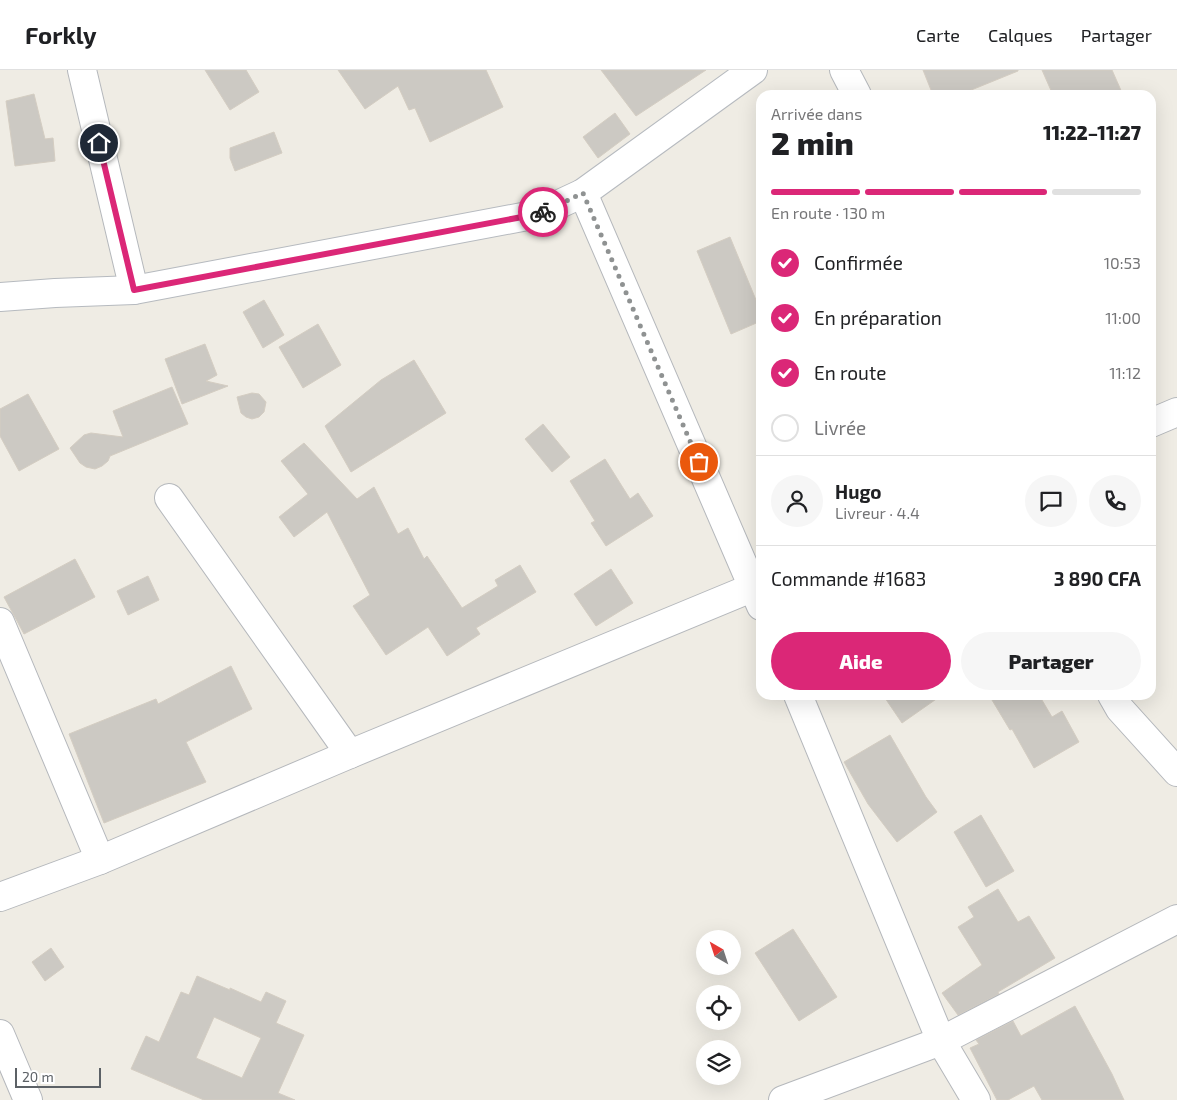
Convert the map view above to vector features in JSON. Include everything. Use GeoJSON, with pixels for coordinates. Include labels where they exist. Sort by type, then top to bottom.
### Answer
{"type":"FeatureCollection","features":[{"type":"Feature","properties":{"kind":"street"},"geometry":{"type":"LineString","coordinates":[[82,70],[134,290]]}},
{"type":"Feature","properties":{"kind":"street"},"geometry":{"type":"LineString","coordinates":[[0,297],[134,290],[538,214],[583,193],[753,70]]}},
{"type":"Feature","properties":{"kind":"street"},"geometry":{"type":"LineString","coordinates":[[844,70],[854,90]]}},
{"type":"Feature","properties":{"kind":"street"},"geometry":{"type":"LineString","coordinates":[[583,193],[756,585]]}},
{"type":"Feature","properties":{"kind":"street"},"geometry":{"type":"LineString","coordinates":[[1156,421],[1177,412]]}},
{"type":"Feature","properties":{"kind":"street"},"geometry":{"type":"LineString","coordinates":[[169,498],[350,754]]}},
{"type":"Feature","properties":{"kind":"street"},"geometry":{"type":"LineString","coordinates":[[0,897],[100,860],[350,754],[756,593]]}},
{"type":"Feature","properties":{"kind":"street"},"geometry":{"type":"LineString","coordinates":[[0,622],[100,860]]}},
{"type":"Feature","properties":{"kind":"street"},"geometry":{"type":"LineString","coordinates":[[800,700],[941,1041],[976,1100]]}},
{"type":"Feature","properties":{"kind":"street"},"geometry":{"type":"LineString","coordinates":[[1115,700],[1120,709],[1177,772]]}},
{"type":"Feature","properties":{"kind":"street"},"geometry":{"type":"LineString","coordinates":[[783,1100],[941,1041],[1177,919]]}},
{"type":"Feature","properties":{"kind":"street"},"geometry":{"type":"LineString","coordinates":[[0,1034],[28,1100]]}},
{"type":"Feature","properties":{"kind":"building"},"geometry":{"type":"Polygon","coordinates":[[[205,70],[246,70],[259,92],[230,110],[205,70]]]}},
{"type":"Feature","properties":{"kind":"building"},"geometry":{"type":"Polygon","coordinates":[[[338,70],[486,70],[503,107],[430,142],[415,108],[409,110],[398,86],[365,109],[338,70]]]}},
{"type":"Feature","properties":{"kind":"building"},"geometry":{"type":"Polygon","coordinates":[[[601,70],[706,70],[636,116],[601,70]]]}},
{"type":"Feature","properties":{"kind":"building"},"geometry":{"type":"Polygon","coordinates":[[[923,70],[1018,70],[971,90],[931,90],[923,70]]]}},
{"type":"Feature","properties":{"kind":"building"},"geometry":{"type":"Polygon","coordinates":[[[1042,70],[1112,70],[1121,90],[1051,90],[1042,70]]]}},
{"type":"Feature","properties":{"kind":"building"},"geometry":{"type":"Polygon","coordinates":[[[34,94],[45,139],[53,138],[55,161],[15,166],[6,101],[34,94]]]}},
{"type":"Feature","properties":{"kind":"building"},"geometry":{"type":"Polygon","coordinates":[[[615,113],[630,134],[598,158],[583,137],[615,113]]]}},
{"type":"Feature","properties":{"kind":"building"},"geometry":{"type":"Polygon","coordinates":[[[274,132],[282,153],[235,171],[230,158],[230,148],[274,132]]]}},
{"type":"Feature","properties":{"kind":"building"},"geometry":{"type":"Polygon","coordinates":[[[730,237],[756,300],[756,323],[731,334],[697,251],[730,237]]]}},
{"type":"Feature","properties":{"kind":"building"},"geometry":{"type":"Polygon","coordinates":[[[264,300],[284,335],[263,348],[243,312],[264,300]]]}},
{"type":"Feature","properties":{"kind":"building"},"geometry":{"type":"Polygon","coordinates":[[[318,324],[341,365],[303,388],[279,347],[318,324]]]}},
{"type":"Feature","properties":{"kind":"building"},"geometry":{"type":"Polygon","coordinates":[[[205,344],[217,375],[206,381],[228,386],[182,404],[165,359],[205,344]]]}},
{"type":"Feature","properties":{"kind":"building"},"geometry":{"type":"Polygon","coordinates":[[[414,360],[446,413],[351,472],[325,426],[381,380],[414,360]]]}},
{"type":"Feature","properties":{"kind":"building"},"geometry":{"type":"Polygon","coordinates":[[[172,387],[188,424],[110,456],[108,461],[95,469],[80,463],[70,448],[84,435],[91,433],[123,437],[113,411],[172,387]]]}},
{"type":"Feature","properties":{"kind":"building"},"geometry":{"type":"Polygon","coordinates":[[[252,393],[259,394],[266,402],[264,412],[259,417],[252,419],[241,413],[237,397],[252,393]]]}},
{"type":"Feature","properties":{"kind":"building"},"geometry":{"type":"Polygon","coordinates":[[[28,394],[59,449],[19,471],[0,436],[0,409],[28,394]]]}},
{"type":"Feature","properties":{"kind":"building"},"geometry":{"type":"Polygon","coordinates":[[[543,424],[570,457],[552,472],[525,439],[543,424]]]}},
{"type":"Feature","properties":{"kind":"building"},"geometry":{"type":"Polygon","coordinates":[[[304,443],[357,499],[374,487],[398,534],[408,528],[424,559],[427,556],[462,608],[498,586],[495,580],[520,565],[536,592],[476,628],[480,634],[447,656],[428,627],[386,655],[353,606],[370,595],[327,512],[294,537],[279,517],[308,494],[281,461],[304,443]]]}},
{"type":"Feature","properties":{"kind":"building"},"geometry":{"type":"Polygon","coordinates":[[[605,459],[630,499],[638,493],[653,516],[606,546],[591,523],[595,521],[570,481],[605,459]]]}},
{"type":"Feature","properties":{"kind":"building"},"geometry":{"type":"Polygon","coordinates":[[[75,559],[95,597],[24,634],[4,597],[75,559]]]}},
{"type":"Feature","properties":{"kind":"building"},"geometry":{"type":"Polygon","coordinates":[[[611,569],[633,603],[596,626],[574,594],[611,569]]]}},
{"type":"Feature","properties":{"kind":"building"},"geometry":{"type":"Polygon","coordinates":[[[148,576],[159,600],[128,615],[117,591],[148,576]]]}},
{"type":"Feature","properties":{"kind":"building"},"geometry":{"type":"Polygon","coordinates":[[[231,666],[252,709],[186,742],[206,782],[104,823],[69,734],[156,699],[158,704],[231,666]]]}},
{"type":"Feature","properties":{"kind":"building"},"geometry":{"type":"Polygon","coordinates":[[[886,700],[935,700],[902,723],[886,700]]]}},
{"type":"Feature","properties":{"kind":"building"},"geometry":{"type":"Polygon","coordinates":[[[992,700],[1042,700],[1052,717],[1062,711],[1079,742],[1034,768],[1012,729],[1010,730],[992,700]]]}},
{"type":"Feature","properties":{"kind":"building"},"geometry":{"type":"Polygon","coordinates":[[[890,735],[926,797],[937,812],[897,842],[868,804],[844,762],[890,735]]]}},
{"type":"Feature","properties":{"kind":"building"},"geometry":{"type":"Polygon","coordinates":[[[981,815],[1014,871],[986,887],[954,832],[981,815]]]}},
{"type":"Feature","properties":{"kind":"building"},"geometry":{"type":"Polygon","coordinates":[[[998,889],[1018,922],[1029,916],[1055,958],[998,992],[999,994],[958,1015],[942,993],[982,965],[958,927],[974,917],[968,907],[998,889]]]}},
{"type":"Feature","properties":{"kind":"building"},"geometry":{"type":"Polygon","coordinates":[[[793,929],[837,997],[799,1021],[755,953],[793,929]]]}},
{"type":"Feature","properties":{"kind":"building"},"geometry":{"type":"Polygon","coordinates":[[[51,948],[64,967],[45,981],[32,962],[51,948]]]}},
{"type":"Feature","properties":{"kind":"building"},"geometry":{"type":"Polygon","coordinates":[[[197,976],[261,1002],[266,992],[286,1001],[276,1023],[304,1035],[278,1093],[295,1100],[204,1100],[131,1069],[146,1036],[159,1042],[181,992],[189,995],[197,976]],[[214,1017],[196,1058],[242,1078],[261,1038],[214,1017]]]}},
{"type":"Feature","properties":{"kind":"building"},"geometry":{"type":"Polygon","coordinates":[[[1075,1006],[1124,1100],[1042,1100],[1034,1086],[1008,1100],[997,1100],[970,1048],[979,1044],[976,1040],[1013,1021],[1021,1036],[1075,1006]]]}},
{"type":"Feature","properties":{"kind":"way so far"},"geometry":{"type":"LineString","coordinates":[[543,212],[583,193],[699,462]]}},
{"type":"Feature","properties":{"kind":"route"},"geometry":{"type":"LineString","coordinates":[[99,143],[134,290],[543,212]]}}]}
